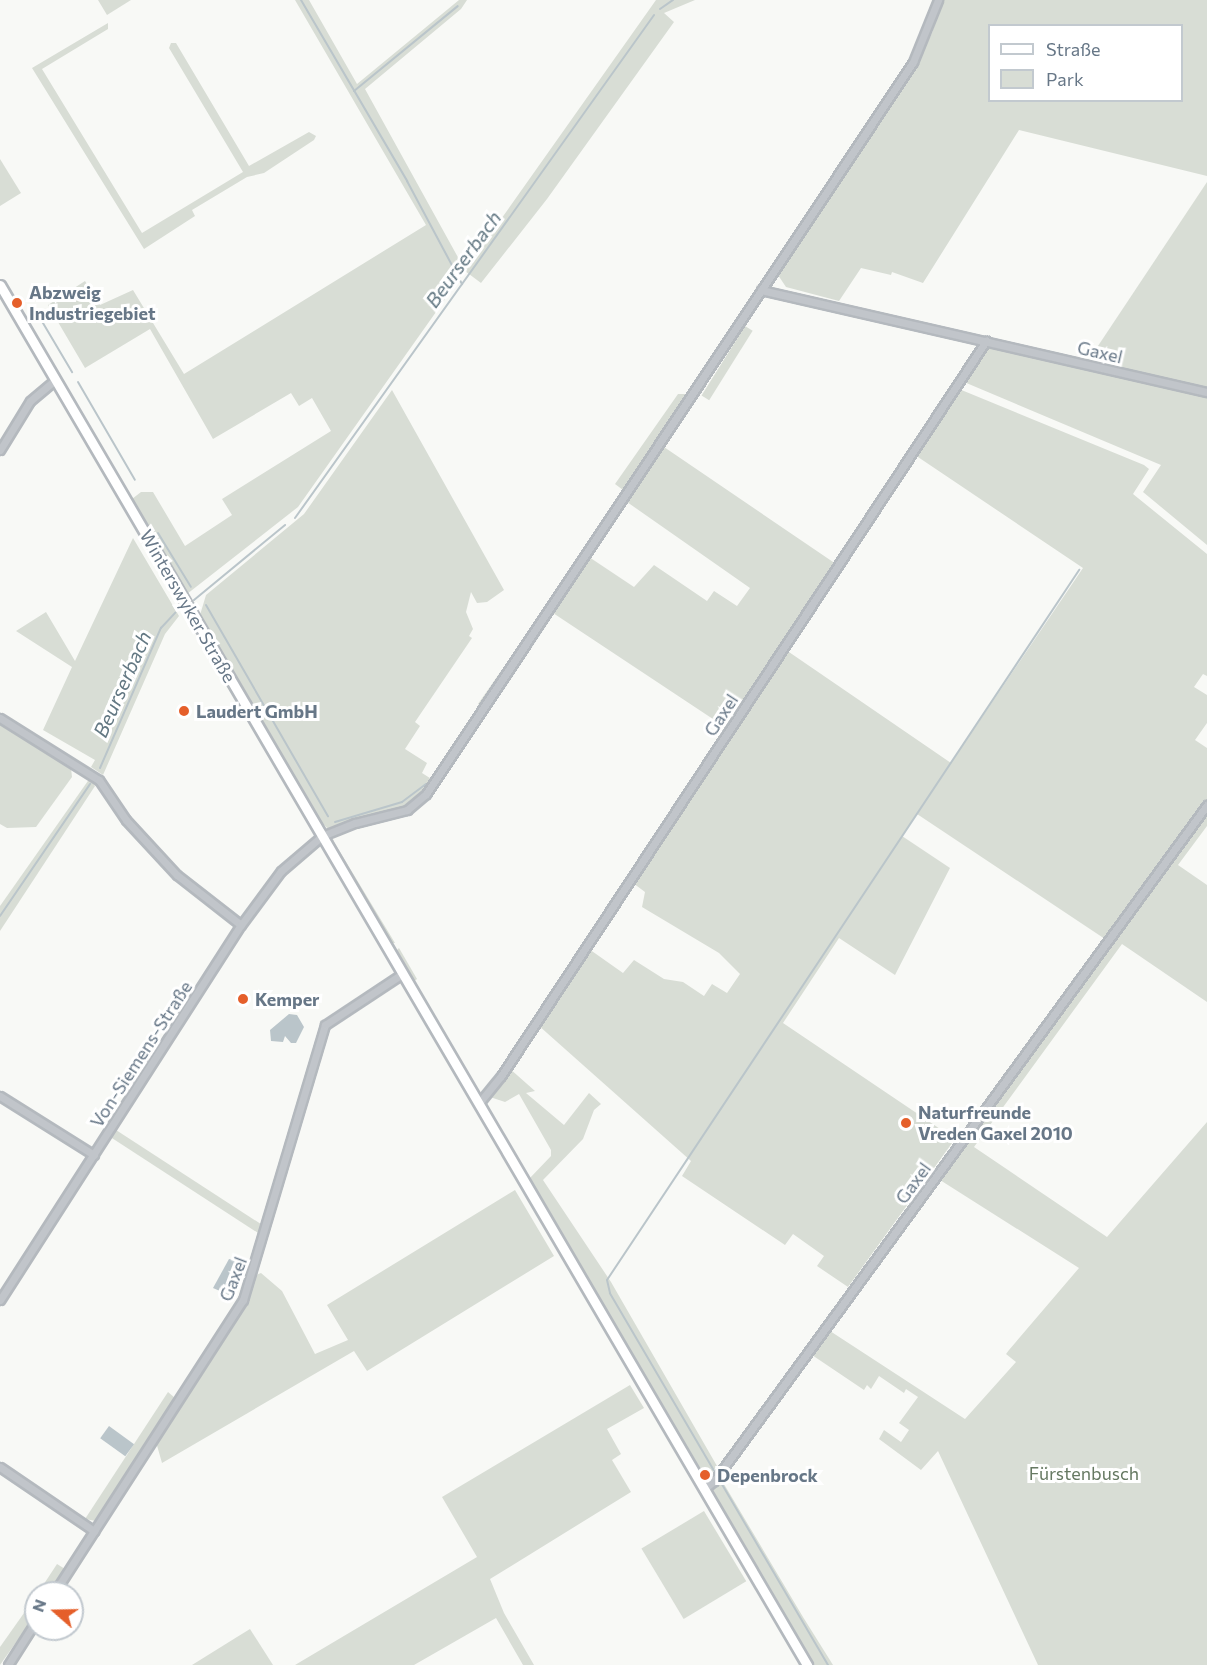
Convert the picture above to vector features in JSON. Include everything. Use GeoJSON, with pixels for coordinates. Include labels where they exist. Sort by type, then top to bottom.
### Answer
{"type":"FeatureCollection","features":[{"type":"Feature","properties":{"kind":"street","name":"Von-Siemens-Straße"},"geometry":{"type":"LineString","coordinates":[[0,1300],[242,925],[281,871],[322,836],[355,822],[407,810],[420,801],[913,62],[938,0]]}},
{"type":"Feature","properties":{"kind":"street","name":"Winterswyker Straße"},"geometry":{"type":"LineString","coordinates":[[0,285],[807,1665]]}},
{"type":"Feature","properties":{"kind":"street","name":"Gaxel"},"geometry":{"type":"LineString","coordinates":[[761,290],[1207,392]]}},
{"type":"Feature","properties":{"kind":"street","name":"Gaxel"},"geometry":{"type":"LineString","coordinates":[[478,1103],[520,1046],[986,341]]}},
{"type":"Feature","properties":{"kind":"street"},"geometry":{"type":"LineString","coordinates":[[0,450],[30,401],[55,380]]}},
{"type":"Feature","properties":{"kind":"street"},"geometry":{"type":"LineString","coordinates":[[0,718],[99,780],[126,820],[177,874],[242,925]]}},
{"type":"Feature","properties":{"kind":"street","name":"Gaxel"},"geometry":{"type":"LineString","coordinates":[[704,1489],[714,1482],[1207,805]]}},
{"type":"Feature","properties":{"kind":"street","name":"Gaxel"},"geometry":{"type":"LineString","coordinates":[[62,1581],[243,1300],[325,1025],[402,974]]}},
{"type":"Feature","properties":{"kind":"street"},"geometry":{"type":"LineString","coordinates":[[0,1096],[94,1155]]}},
{"type":"Feature","properties":{"kind":"street"},"geometry":{"type":"LineString","coordinates":[[0,1467],[94,1531]]}},
{"type":"Feature","properties":{"kind":"street"},"geometry":{"type":"LineString","coordinates":[[8,1665],[24,1640]]}},
{"type":"Feature","properties":{"kind":"green space"},"geometry":{"type":"Polygon","coordinates":[[[98,0],[131,0],[107,15],[98,0]]]}},
{"type":"Feature","properties":{"kind":"green space"},"geometry":{"type":"Polygon","coordinates":[[[295,0],[309,0],[357,84],[459,0],[467,0],[461,9],[365,89],[465,270],[656,0],[695,0],[664,13],[674,22],[547,199],[481,283],[465,271],[298,507],[187,594],[132,499],[141,492],[153,492],[185,546],[232,515],[222,499],[331,431],[312,398],[299,406],[291,393],[213,439],[150,329],[85,368],[48,305],[85,281],[100,305],[133,290],[184,374],[426,225],[295,0]]]}},
{"type":"Feature","properties":{"kind":"green space"},"geometry":{"type":"Polygon","coordinates":[[[942,0],[1207,0],[1207,176],[1019,130],[923,283],[892,272],[891,275],[861,268],[839,301],[786,287],[778,275],[907,83],[932,33],[942,0]]]}},
{"type":"Feature","properties":{"kind":"green space"},"geometry":{"type":"Polygon","coordinates":[[[108,23],[108,29],[42,69],[142,233],[243,172],[169,48],[171,43],[176,43],[249,166],[309,132],[316,136],[314,140],[264,173],[247,177],[192,210],[195,216],[144,249],[32,68],[108,23]]]}},
{"type":"Feature","properties":{"kind":"green space"},"geometry":{"type":"Polygon","coordinates":[[[0,159],[21,193],[0,206],[0,159]]]}},
{"type":"Feature","properties":{"kind":"green space"},"geometry":{"type":"Polygon","coordinates":[[[1207,182],[1207,388],[1088,361],[1207,182]]]}},
{"type":"Feature","properties":{"kind":"green space"},"geometry":{"type":"Polygon","coordinates":[[[745,326],[753,331],[709,400],[702,396],[745,326]]]}},
{"type":"Feature","properties":{"kind":"green space"},"geometry":{"type":"Polygon","coordinates":[[[988,345],[1207,397],[1207,545],[1143,492],[1161,465],[964,382],[988,345]]]}},
{"type":"Feature","properties":{"kind":"green space"},"geometry":{"type":"Polygon","coordinates":[[[959,389],[1144,465],[1149,469],[1133,494],[1207,554],[1207,676],[1203,674],[1194,687],[1207,695],[1207,723],[1195,740],[1207,748],[1207,799],[1105,939],[917,814],[902,836],[950,868],[895,975],[839,938],[783,1023],[955,1139],[848,1287],[817,1266],[824,1256],[793,1234],[785,1245],[682,1176],[691,1161],[538,1025],[589,949],[623,973],[634,960],[664,979],[683,982],[704,996],[712,984],[727,993],[740,974],[719,953],[642,907],[645,892],[633,883],[786,650],[951,763],[1083,568],[915,455],[959,389]]]}},
{"type":"Feature","properties":{"kind":"green space"},"geometry":{"type":"Polygon","coordinates":[[[392,390],[504,590],[487,602],[477,603],[471,592],[466,612],[473,629],[469,636],[472,638],[415,722],[420,726],[405,749],[427,763],[422,773],[433,780],[424,794],[411,806],[328,829],[316,816],[200,615],[206,595],[304,514],[392,390]]]}},
{"type":"Feature","properties":{"kind":"green space"},"geometry":{"type":"Polygon","coordinates":[[[678,394],[687,394],[518,654],[514,653],[623,490],[615,484],[678,394]]]}},
{"type":"Feature","properties":{"kind":"green space"},"geometry":{"type":"Polygon","coordinates":[[[664,447],[836,564],[728,729],[553,613],[589,557],[634,587],[654,565],[707,601],[714,591],[737,606],[750,588],[627,502],[664,447]]]}},
{"type":"Feature","properties":{"kind":"green space"},"geometry":{"type":"Polygon","coordinates":[[[133,538],[179,616],[165,634],[103,775],[91,767],[95,760],[43,730],[72,667],[16,631],[46,612],[75,661],[133,538]]]}},
{"type":"Feature","properties":{"kind":"green space"},"geometry":{"type":"Polygon","coordinates":[[[501,671],[503,675],[482,707],[478,704],[501,671]]]}},
{"type":"Feature","properties":{"kind":"green space"},"geometry":{"type":"Polygon","coordinates":[[[0,724],[71,768],[72,777],[36,827],[7,828],[0,824],[0,724]]]}},
{"type":"Feature","properties":{"kind":"green space"},"geometry":{"type":"Polygon","coordinates":[[[90,778],[95,786],[0,931],[0,906],[90,778]]]}},
{"type":"Feature","properties":{"kind":"green space","name":"Fürstenbusch"},"geometry":{"type":"Polygon","coordinates":[[[1207,812],[1207,826],[1178,865],[1207,885],[1207,1002],[1122,944],[974,1147],[1107,1237],[1207,1122],[1207,1665],[1038,1665],[938,1451],[921,1470],[879,1439],[884,1430],[901,1442],[909,1430],[899,1423],[918,1397],[906,1389],[904,1393],[879,1376],[871,1389],[867,1385],[864,1390],[812,1355],[830,1331],[965,1419],[1016,1362],[1006,1354],[1079,1268],[940,1180],[1207,812]]]}},
{"type":"Feature","properties":{"kind":"green space"},"geometry":{"type":"Polygon","coordinates":[[[333,839],[395,943],[389,943],[332,846],[333,839]]]}},
{"type":"Feature","properties":{"kind":"green space"},"geometry":{"type":"Polygon","coordinates":[[[399,948],[417,979],[413,982],[394,953],[399,948]]]}},
{"type":"Feature","properties":{"kind":"green space"},"geometry":{"type":"Polygon","coordinates":[[[509,1068],[535,1091],[526,1093],[564,1125],[589,1093],[601,1104],[594,1110],[583,1139],[543,1180],[611,1282],[717,1466],[706,1480],[529,1179],[551,1156],[551,1150],[519,1094],[505,1102],[490,1097],[509,1068]]]}},
{"type":"Feature","properties":{"kind":"green space"},"geometry":{"type":"Polygon","coordinates":[[[116,1130],[263,1225],[258,1233],[111,1138],[116,1130]]]}},
{"type":"Feature","properties":{"kind":"green space"},"geometry":{"type":"Polygon","coordinates":[[[515,1190],[554,1256],[367,1371],[354,1351],[162,1463],[156,1442],[247,1303],[256,1275],[261,1273],[282,1291],[315,1354],[348,1340],[327,1305],[515,1190]]]}},
{"type":"Feature","properties":{"kind":"green space"},"geometry":{"type":"Polygon","coordinates":[[[630,1385],[644,1408],[607,1429],[621,1454],[612,1460],[631,1492],[490,1579],[504,1613],[534,1665],[523,1665],[496,1618],[414,1665],[295,1665],[477,1557],[442,1497],[630,1385]]]}},
{"type":"Feature","properties":{"kind":"green space"},"geometry":{"type":"Polygon","coordinates":[[[168,1392],[175,1398],[96,1521],[85,1519],[168,1392]]]}},
{"type":"Feature","properties":{"kind":"green space"},"geometry":{"type":"Polygon","coordinates":[[[721,1479],[833,1665],[813,1665],[712,1492],[721,1479]]]}},
{"type":"Feature","properties":{"kind":"green space"},"geometry":{"type":"Polygon","coordinates":[[[704,1511],[746,1581],[684,1619],[641,1549],[704,1511]]]}},
{"type":"Feature","properties":{"kind":"green space"},"geometry":{"type":"Polygon","coordinates":[[[57,1564],[65,1569],[57,1581],[46,1581],[57,1564]]]}},
{"type":"Feature","properties":{"kind":"green space"},"geometry":{"type":"Polygon","coordinates":[[[24,1613],[24,1631],[0,1665],[0,1647],[24,1613]]]}},
{"type":"Feature","properties":{"kind":"green space"},"geometry":{"type":"Polygon","coordinates":[[[250,1629],[273,1665],[192,1665],[237,1637],[250,1629]]]}},
{"type":"Feature","properties":{"kind":"shaded area"},"geometry":{"type":"Polygon","coordinates":[[[289,1014],[297,1015],[304,1027],[296,1043],[291,1043],[285,1036],[283,1042],[271,1041],[270,1030],[289,1014]]]}},
{"type":"Feature","properties":{"kind":"shaded area"},"geometry":{"type":"Polygon","coordinates":[[[229,1259],[236,1260],[239,1268],[229,1295],[213,1288],[229,1259]]]}},
{"type":"Feature","properties":{"kind":"shaded area"},"geometry":{"type":"Polygon","coordinates":[[[109,1426],[134,1444],[125,1456],[100,1438],[109,1426]]]}},
{"type":"Feature","properties":{"kind":"waterway"},"geometry":{"type":"LineString","coordinates":[[301,0],[407,181],[462,284]]}},
{"type":"Feature","properties":{"kind":"waterway","name":"Beurserbach"},"geometry":{"type":"LineString","coordinates":[[660,9],[673,0]]}},
{"type":"Feature","properties":{"kind":"waterway"},"geometry":{"type":"LineString","coordinates":[[354,91],[458,6]]}},
{"type":"Feature","properties":{"kind":"waterway","name":"Beurserbach"},"geometry":{"type":"LineString","coordinates":[[295,518],[654,15]]}},
{"type":"Feature","properties":{"kind":"waterway"},"geometry":{"type":"LineString","coordinates":[[40,318],[72,372]]}},
{"type":"Feature","properties":{"kind":"waterway"},"geometry":{"type":"LineString","coordinates":[[78,382],[135,480]]}},
{"type":"Feature","properties":{"kind":"waterway","name":"Beurserbach"},"geometry":{"type":"LineString","coordinates":[[194,600],[285,525]]}},
{"type":"Feature","properties":{"kind":"waterway"},"geometry":{"type":"LineString","coordinates":[[158,533],[191,587]]}},
{"type":"Feature","properties":{"kind":"waterway"},"geometry":{"type":"LineString","coordinates":[[554,612],[585,564]]}},
{"type":"Feature","properties":{"kind":"waterway"},"geometry":{"type":"LineString","coordinates":[[828,1665],[610,1293],[607,1280],[1079,570]]}},
{"type":"Feature","properties":{"kind":"waterway"},"geometry":{"type":"LineString","coordinates":[[206,605],[328,816]]}},
{"type":"Feature","properties":{"kind":"waterway","name":"Beurserbach"},"geometry":{"type":"LineString","coordinates":[[100,768],[161,628],[175,613]]}},
{"type":"Feature","properties":{"kind":"waterway"},"geometry":{"type":"LineString","coordinates":[[501,692],[550,618]]}},
{"type":"Feature","properties":{"kind":"waterway","name":"Beurserbach"},"geometry":{"type":"LineString","coordinates":[[0,916],[90,784]]}},
{"type":"Feature","properties":{"kind":"waterway"},"geometry":{"type":"LineString","coordinates":[[335,822],[402,802],[426,784]]}},
{"type":"Feature","properties":{"kind":"place","name":"Abzweig Industriegebiet"},"geometry":{"type":"Point","coordinates":[17,303]}},
{"type":"Feature","properties":{"kind":"place","name":"Laudert GmbH"},"geometry":{"type":"Point","coordinates":[184,711]}},
{"type":"Feature","properties":{"kind":"place","name":"Kemper"},"geometry":{"type":"Point","coordinates":[243,999]}},
{"type":"Feature","properties":{"kind":"place","name":"Naturfreunde Vreden Gaxel 2010"},"geometry":{"type":"Point","coordinates":[906,1123]}},
{"type":"Feature","properties":{"kind":"place","name":"Depenbrock"},"geometry":{"type":"Point","coordinates":[705,1475]}}]}
